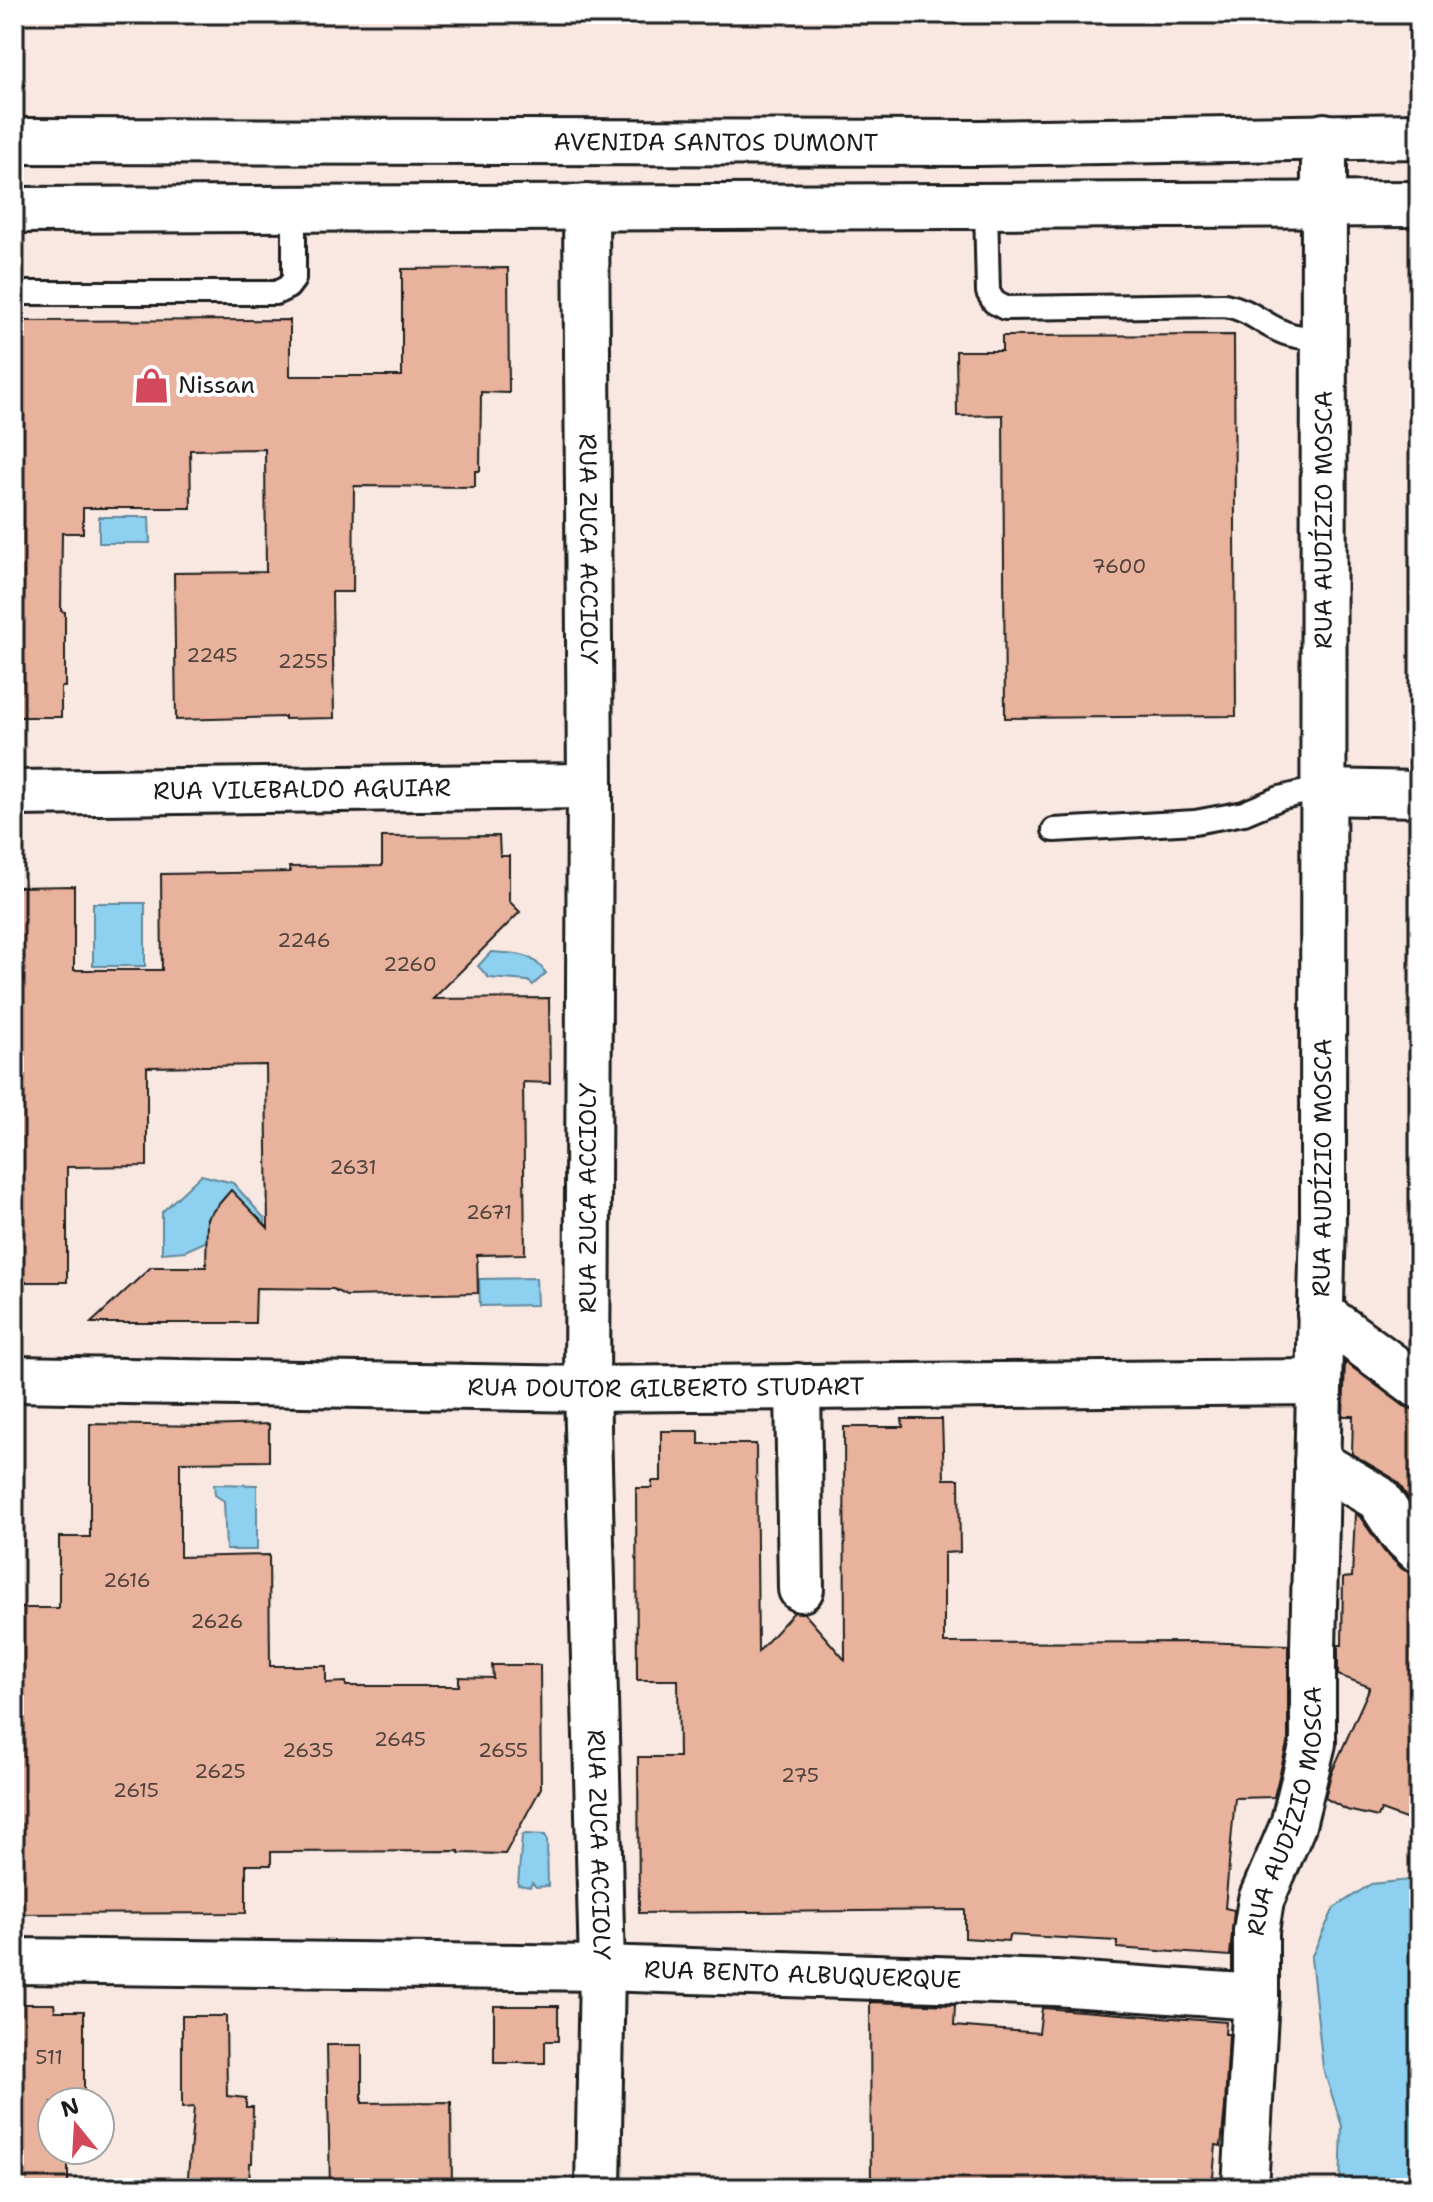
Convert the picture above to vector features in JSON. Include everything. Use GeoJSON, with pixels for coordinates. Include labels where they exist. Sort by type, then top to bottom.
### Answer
{"type":"FeatureCollection","features":[{"type":"Feature","properties":{"kind":"street","name":"RUA AUDÍZIO MOSCA"},"geometry":{"type":"LineString","coordinates":[[1245,2188],[1256,1997],[1256,1931],[1261,1900],[1293,1825],[1313,1743],[1323,1216],[1324,136]]}},
{"type":"Feature","properties":{"kind":"street","name":"AVENIDA SANTOS DUMONT"},"geometry":{"type":"LineString","coordinates":[[14,141],[979,143],[1419,136]]}},
{"type":"Feature","properties":{"kind":"street"},"geometry":{"type":"LineString","coordinates":[[14,210],[1419,204]]}},
{"type":"Feature","properties":{"kind":"street","name":"RUA ZUCA ACCIOLY"},"geometry":{"type":"LineString","coordinates":[[586,207],[590,786],[587,1389],[602,1968],[598,2188]]}},
{"type":"Feature","properties":{"kind":"street","name":"RUA VILEBALDO AGUIAR"},"geometry":{"type":"LineString","coordinates":[[14,793],[590,786]]}},
{"type":"Feature","properties":{"kind":"street"},"geometry":{"type":"LineString","coordinates":[[1324,792],[1419,794]]}},
{"type":"Feature","properties":{"kind":"street"},"geometry":{"type":"LineString","coordinates":[[1320,1313],[1419,1386]]}},
{"type":"Feature","properties":{"kind":"street","name":"RUA DOUTOR GILBERTO STUDART"},"geometry":{"type":"LineString","coordinates":[[14,1379],[587,1389],[1319,1382]]}},
{"type":"Feature","properties":{"kind":"street"},"geometry":{"type":"LineString","coordinates":[[798,1386],[801,1589]]}},
{"type":"Feature","properties":{"kind":"street"},"geometry":{"type":"LineString","coordinates":[[1317,1462],[1378,1498],[1401,1533],[1419,1550]]}},
{"type":"Feature","properties":{"kind":"street","name":"RUA BENTO ALBUQUERQUE"},"geometry":{"type":"LineString","coordinates":[[14,1961],[602,1968],[1055,1983],[1256,1997]]}},
{"type":"Feature","properties":{"kind":"lane"},"geometry":{"type":"LineString","coordinates":[[986,206],[988,292],[994,302],[1005,308],[1225,305],[1242,308],[1284,333],[1325,339]]}},
{"type":"Feature","properties":{"kind":"lane"},"geometry":{"type":"LineString","coordinates":[[14,293],[276,293],[288,287],[294,279],[294,208]]}},
{"type":"Feature","properties":{"kind":"lane"},"geometry":{"type":"LineString","coordinates":[[1054,830],[1195,822],[1244,813],[1301,793],[1324,792]]}},
{"type":"Feature","properties":{"kind":"water"},"geometry":{"type":"Polygon","coordinates":[[[99,517],[149,517],[150,543],[99,543],[99,517]]]}},
{"type":"Feature","properties":{"kind":"water"},"geometry":{"type":"Polygon","coordinates":[[[93,903],[145,903],[145,966],[93,966],[93,903]]]}},
{"type":"Feature","properties":{"kind":"water"},"geometry":{"type":"Polygon","coordinates":[[[491,952],[528,957],[546,973],[533,985],[528,981],[489,978],[478,966],[491,952]]]}},
{"type":"Feature","properties":{"kind":"water"},"geometry":{"type":"Polygon","coordinates":[[[201,1175],[233,1183],[265,1219],[264,1230],[207,1241],[185,1251],[162,1253],[162,1212],[201,1175]]]}},
{"type":"Feature","properties":{"kind":"water"},"geometry":{"type":"Polygon","coordinates":[[[536,1278],[537,1305],[480,1306],[479,1279],[536,1278]]]}},
{"type":"Feature","properties":{"kind":"water"},"geometry":{"type":"Polygon","coordinates":[[[214,1484],[257,1485],[257,1550],[226,1550],[224,1501],[215,1495],[214,1484]]]}},
{"type":"Feature","properties":{"kind":"water"},"geometry":{"type":"Polygon","coordinates":[[[545,1835],[547,1839],[548,1886],[536,1887],[532,1883],[530,1887],[518,1885],[522,1836],[545,1835]]]}},
{"type":"Feature","properties":{"kind":"water"},"geometry":{"type":"Polygon","coordinates":[[[1419,1879],[1419,2188],[1340,2188],[1342,2126],[1323,2068],[1311,1958],[1334,1908],[1371,1884],[1419,1879]]]}},
{"type":"Feature","properties":{"kind":"building"},"geometry":{"type":"Polygon","coordinates":[[[508,268],[509,393],[481,392],[480,471],[475,471],[475,487],[354,486],[353,592],[332,592],[334,718],[176,720],[174,573],[266,572],[265,449],[190,450],[191,508],[83,508],[83,533],[62,533],[61,611],[65,612],[65,687],[61,687],[61,717],[14,717],[14,321],[290,320],[290,376],[402,376],[402,269],[508,268]]]}},
{"type":"Feature","properties":{"kind":"building"},"geometry":{"type":"Polygon","coordinates":[[[1234,335],[1236,716],[1005,718],[1003,415],[957,416],[956,351],[1002,351],[1002,336],[1234,335]]]}},
{"type":"Feature","properties":{"kind":"building"},"geometry":{"type":"Polygon","coordinates":[[[499,836],[500,856],[509,856],[509,901],[520,912],[433,999],[549,998],[550,1083],[523,1082],[525,1254],[477,1255],[478,1293],[346,1296],[333,1289],[256,1288],[255,1323],[91,1323],[151,1267],[206,1267],[207,1218],[231,1190],[268,1228],[266,1065],[147,1067],[147,1166],[67,1167],[67,1282],[14,1282],[14,887],[74,886],[74,970],[162,970],[161,874],[290,872],[289,867],[382,866],[382,837],[499,836]]]}},
{"type":"Feature","properties":{"kind":"building"},"geometry":{"type":"Polygon","coordinates":[[[1345,1362],[1404,1406],[1419,1411],[1419,1515],[1399,1484],[1352,1454],[1353,1416],[1343,1416],[1345,1362]]]}},
{"type":"Feature","properties":{"kind":"building"},"geometry":{"type":"Polygon","coordinates":[[[902,1419],[942,1419],[944,1479],[959,1479],[960,1552],[944,1553],[944,1643],[1197,1642],[1288,1645],[1288,1740],[1274,1797],[1235,1798],[1225,1908],[1234,1910],[1230,1956],[1117,1948],[1117,1941],[1009,1935],[1008,1941],[965,1938],[965,1910],[639,1913],[638,1757],[679,1757],[678,1680],[637,1680],[636,1488],[652,1488],[652,1481],[661,1481],[661,1431],[699,1431],[699,1444],[756,1444],[758,1652],[794,1612],[804,1613],[845,1660],[844,1427],[903,1427],[902,1419]]]}},
{"type":"Feature","properties":{"kind":"building"},"geometry":{"type":"Polygon","coordinates":[[[90,1424],[269,1424],[269,1461],[180,1462],[180,1557],[269,1555],[270,1666],[326,1666],[326,1683],[346,1682],[346,1686],[459,1686],[459,1677],[493,1678],[492,1665],[540,1665],[541,1788],[505,1854],[459,1851],[271,1852],[271,1865],[246,1865],[246,1913],[14,1914],[14,1608],[59,1608],[59,1537],[90,1537],[90,1424]]]}},
{"type":"Feature","properties":{"kind":"building"},"geometry":{"type":"Polygon","coordinates":[[[1355,1513],[1402,1569],[1419,1574],[1419,1824],[1381,1810],[1378,1817],[1347,1810],[1325,1798],[1331,1774],[1370,1687],[1338,1675],[1338,1645],[1342,1645],[1343,1578],[1352,1577],[1355,1513]]]}},
{"type":"Feature","properties":{"kind":"building"},"geometry":{"type":"Polygon","coordinates":[[[870,2002],[955,2005],[954,2026],[1039,2033],[1042,2008],[1226,2022],[1225,2034],[1229,2034],[1225,2106],[1221,2146],[1216,2145],[1212,2188],[1127,2188],[1076,2183],[1076,2188],[871,2188],[870,2002]]]}},
{"type":"Feature","properties":{"kind":"building"},"geometry":{"type":"Polygon","coordinates":[[[14,2004],[54,2004],[55,2011],[84,2011],[84,2086],[36,2086],[36,2166],[68,2166],[68,2188],[14,2188],[14,2004]]]}},
{"type":"Feature","properties":{"kind":"building"},"geometry":{"type":"Polygon","coordinates":[[[494,2006],[558,2006],[558,2041],[545,2041],[545,2063],[494,2063],[494,2006]]]}},
{"type":"Feature","properties":{"kind":"building"},"geometry":{"type":"Polygon","coordinates":[[[182,2016],[226,2016],[227,2096],[246,2098],[246,2107],[253,2107],[249,2188],[187,2188],[194,2107],[182,2108],[182,2016]]]}},
{"type":"Feature","properties":{"kind":"building"},"geometry":{"type":"Polygon","coordinates":[[[327,2045],[362,2045],[362,2103],[451,2102],[452,2188],[330,2188],[327,2045]]]}},
{"type":"Feature","properties":{"kind":"place","name":"Nissan"},"geometry":{"type":"Point","coordinates":[152,385]}}]}
